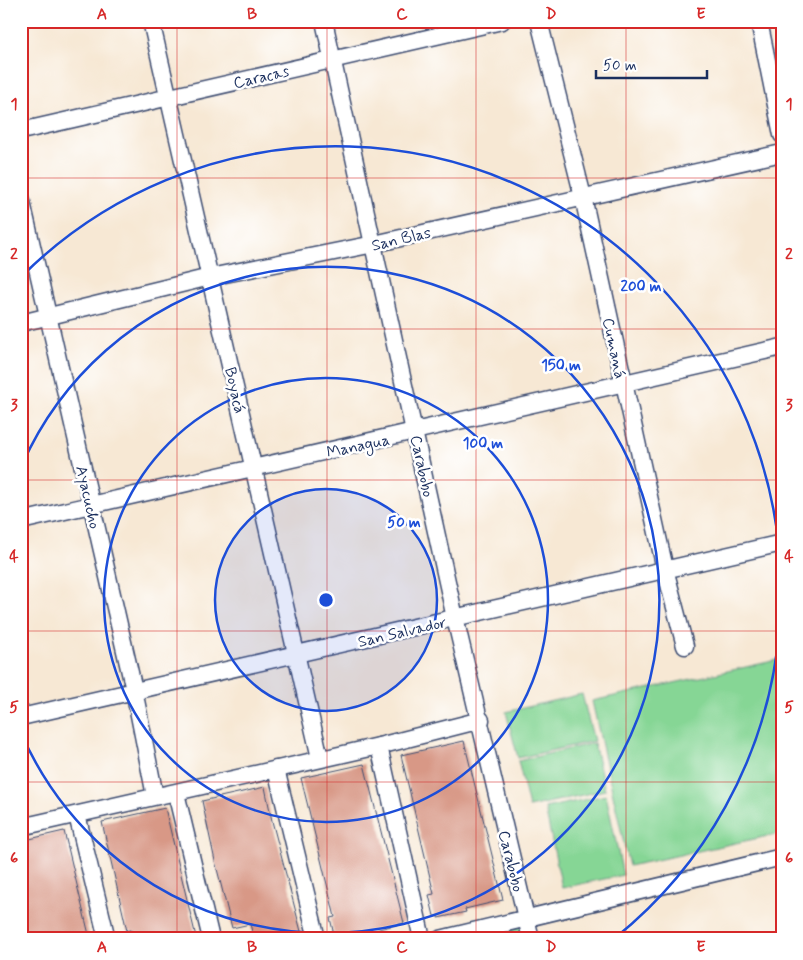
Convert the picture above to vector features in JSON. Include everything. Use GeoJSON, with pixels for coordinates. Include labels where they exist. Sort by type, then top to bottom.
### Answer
{"type":"FeatureCollection","features":[{"type":"Feature","properties":{"kind":"street","name":"Boyacá"},"geometry":{"type":"LineString","coordinates":[[151,21],[167,98],[255,468],[295,656],[320,758]]}},
{"type":"Feature","properties":{"kind":"street","name":"Carabobo"},"geometry":{"type":"LineString","coordinates":[[324,21],[416,432],[455,618],[481,720],[531,939]]}},
{"type":"Feature","properties":{"kind":"street","name":"Caracas"},"geometry":{"type":"LineString","coordinates":[[21,131],[502,21]]}},
{"type":"Feature","properties":{"kind":"street","name":"Cumaná"},"geometry":{"type":"LineString","coordinates":[[539,21],[582,197],[665,569],[685,646]]}},
{"type":"Feature","properties":{"kind":"street"},"geometry":{"type":"LineString","coordinates":[[759,21],[782,135]]}},
{"type":"Feature","properties":{"kind":"street","name":"San Blas"},"geometry":{"type":"LineString","coordinates":[[21,323],[210,277],[374,244],[782,153]]}},
{"type":"Feature","properties":{"kind":"street","name":"Ayacucho"},"geometry":{"type":"LineString","coordinates":[[21,198],[134,690],[155,796]]}},
{"type":"Feature","properties":{"kind":"street","name":"Managua"},"geometry":{"type":"LineString","coordinates":[[21,521],[623,385],[782,347]]}},
{"type":"Feature","properties":{"kind":"street","name":"San Salvador"},"geometry":{"type":"LineString","coordinates":[[21,717],[134,690],[295,656],[782,543]]}},
{"type":"Feature","properties":{"kind":"street"},"geometry":{"type":"LineString","coordinates":[[21,828],[379,746],[481,720]]}},
{"type":"Feature","properties":{"kind":"street"},"geometry":{"type":"LineString","coordinates":[[379,746],[422,939]]}},
{"type":"Feature","properties":{"kind":"street"},"geometry":{"type":"LineString","coordinates":[[276,769],[317,939]]}},
{"type":"Feature","properties":{"kind":"street"},"geometry":{"type":"LineString","coordinates":[[176,793],[211,939]]}},
{"type":"Feature","properties":{"kind":"street"},"geometry":{"type":"LineString","coordinates":[[77,815],[107,939]]}},
{"type":"Feature","properties":{"kind":"street"},"geometry":{"type":"LineString","coordinates":[[440,939],[782,857]]}},
{"type":"Feature","properties":{"kind":"green space"},"geometry":{"type":"Polygon","coordinates":[[[782,659],[782,833],[629,866],[592,701],[782,659]]]}},
{"type":"Feature","properties":{"kind":"green space"},"geometry":{"type":"Polygon","coordinates":[[[582,694],[594,741],[518,758],[506,712],[582,694]]]}},
{"type":"Feature","properties":{"kind":"green space"},"geometry":{"type":"Polygon","coordinates":[[[594,743],[605,790],[529,807],[518,761],[594,743]]]}},
{"type":"Feature","properties":{"kind":"green space"},"geometry":{"type":"Polygon","coordinates":[[[606,795],[623,875],[562,888],[545,808],[606,795]]]}},
{"type":"Feature","properties":{"kind":"green space"},"geometry":{"type":"Polygon","coordinates":[[[527,919],[531,939],[440,939],[527,919]]]}},
{"type":"Feature","properties":{"kind":"building"},"geometry":{"type":"Polygon","coordinates":[[[464,741],[503,900],[465,909],[466,912],[438,918],[438,916],[434,916],[429,895],[434,894],[401,755],[464,741]]]}},
{"type":"Feature","properties":{"kind":"building"},"geometry":{"type":"Polygon","coordinates":[[[364,764],[404,923],[366,932],[367,935],[351,939],[335,939],[330,918],[335,917],[301,778],[364,764]]]}},
{"type":"Feature","properties":{"kind":"building"},"geometry":{"type":"Polygon","coordinates":[[[265,787],[303,939],[254,939],[250,924],[232,928],[215,861],[202,801],[265,787]]]}},
{"type":"Feature","properties":{"kind":"building"},"geometry":{"type":"Polygon","coordinates":[[[165,808],[196,937],[133,939],[131,930],[127,931],[102,822],[165,808]]]}},
{"type":"Feature","properties":{"kind":"building"},"geometry":{"type":"Polygon","coordinates":[[[64,831],[90,939],[64,939],[62,931],[23,939],[21,841],[64,831]]]}}]}
